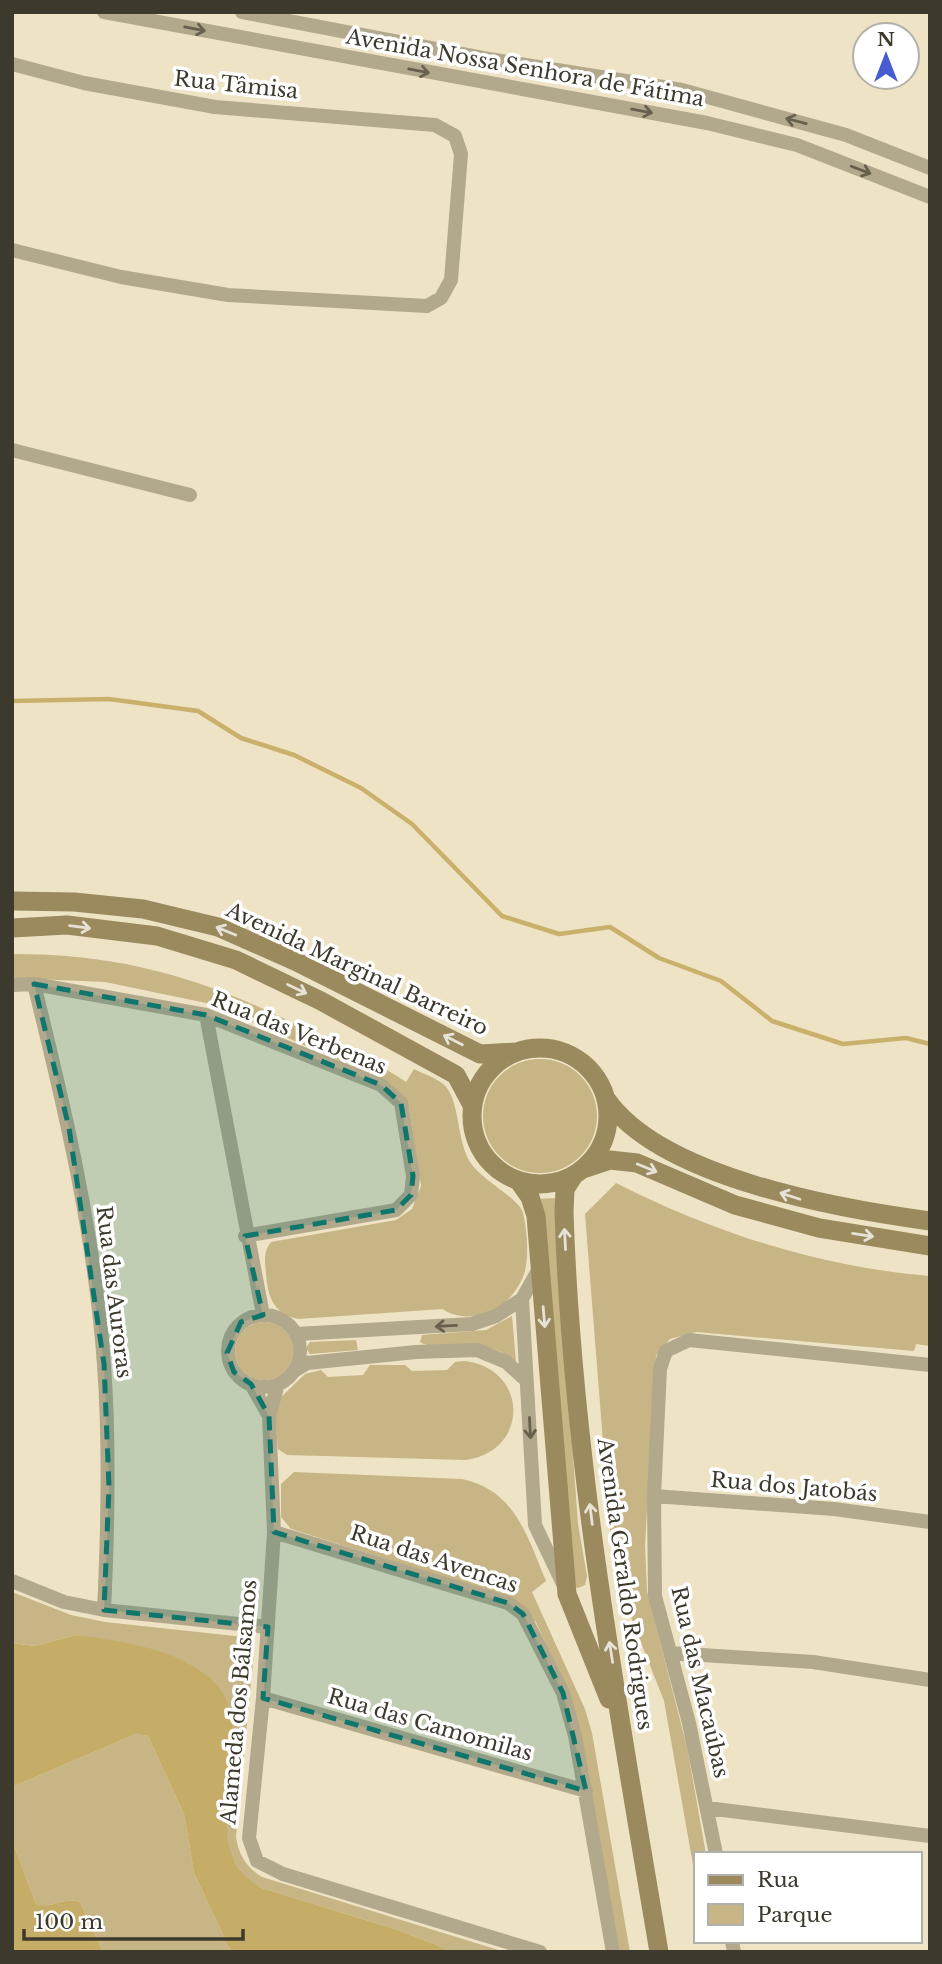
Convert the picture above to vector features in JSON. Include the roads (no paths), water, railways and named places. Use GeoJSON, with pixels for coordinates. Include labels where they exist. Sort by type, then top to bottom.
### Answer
{"type":"FeatureCollection","features":[{"type":"Feature","properties":{"kind":"street","name":"Avenida Nossa Senhora de Fátima"},"geometry":{"type":"LineString","coordinates":[[104,12],[707,122],[797,145],[930,197]]}},
{"type":"Feature","properties":{"kind":"street","name":"Avenida Nossa Senhora de Fátima"},"geometry":{"type":"LineString","coordinates":[[242,12],[483,58],[682,90],[846,135],[930,168]]}},
{"type":"Feature","properties":{"kind":"street","name":"Rua Tâmisa"},"geometry":{"type":"LineString","coordinates":[[12,64],[84,83],[188,103],[435,125],[455,136],[461,154],[451,279],[446,293],[427,306],[228,295],[121,277],[12,250]]}},
{"type":"Feature","properties":{"kind":"street"},"geometry":{"type":"LineString","coordinates":[[12,450],[190,495]]}},
{"type":"Feature","properties":{"kind":"street","name":"Avenida Marginal Barreiro"},"geometry":{"type":"LineString","coordinates":[[12,901],[74,902],[143,909],[218,927],[295,961],[480,1054],[517,1052]]}},
{"type":"Feature","properties":{"kind":"street","name":"Avenida Marginal Barreiro"},"geometry":{"type":"LineString","coordinates":[[12,928],[67,925],[157,936],[236,960],[321,1001],[456,1074],[472,1105]]}},
{"type":"Feature","properties":{"kind":"street","name":"Rua das Verbenas"},"geometry":{"type":"LineString","coordinates":[[12,985],[34,984],[206,1015],[381,1085],[401,1103],[414,1176],[411,1195],[396,1210],[245,1236]]}},
{"type":"Feature","properties":{"kind":"street","name":"Rua das Auroras"},"geometry":{"type":"LineString","coordinates":[[34,984],[69,1128],[104,1364],[109,1488],[104,1610]]}},
{"type":"Feature","properties":{"kind":"street"},"geometry":{"type":"LineString","coordinates":[[206,1015],[245,1236],[263,1314],[282,1320],[296,1334],[300,1353],[294,1371]]}},
{"type":"Feature","properties":{"kind":"street"},"geometry":{"type":"LineString","coordinates":[[930,1221],[800,1199],[721,1173],[651,1140],[621,1120],[598,1079],[582,1062],[562,1051],[540,1048],[517,1052],[501,1060],[487,1073],[472,1105],[473,1129],[482,1151],[497,1169],[518,1180],[537,1184],[556,1182],[610,1160],[637,1163],[735,1205],[819,1228],[930,1246]]}},
{"type":"Feature","properties":{"kind":"street"},"geometry":{"type":"LineString","coordinates":[[578,1173],[596,1156],[605,1138],[609,1119],[607,1099]]}},
{"type":"Feature","properties":{"kind":"street","name":"Avenida Geraldo Rodrigues"},"geometry":{"type":"LineString","coordinates":[[578,1173],[565,1189],[565,1243],[581,1438],[632,1792]]}},
{"type":"Feature","properties":{"kind":"street","name":"Avenida Geraldo Rodrigues"},"geometry":{"type":"LineString","coordinates":[[518,1180],[530,1197],[536,1216],[567,1594]]}},
{"type":"Feature","properties":{"kind":"street"},"geometry":{"type":"LineString","coordinates":[[296,1334],[472,1324],[495,1316],[522,1299],[540,1266]]}},
{"type":"Feature","properties":{"kind":"street","name":"Avenida Geraldo Rodrigues"},"geometry":{"type":"LineString","coordinates":[[522,1299],[535,1525],[567,1594],[608,1695],[632,1792]]}},
{"type":"Feature","properties":{"kind":"street","name":"Alameda dos Bálsamos"},"geometry":{"type":"LineString","coordinates":[[263,1314],[241,1322],[228,1342],[229,1363],[242,1380],[251,1384],[269,1416]]}},
{"type":"Feature","properties":{"kind":"street"},"geometry":{"type":"LineString","coordinates":[[414,1327],[412,1339],[416,1352]]}},
{"type":"Feature","properties":{"kind":"street"},"geometry":{"type":"LineString","coordinates":[[363,1331],[364,1356]]}},
{"type":"Feature","properties":{"kind":"street","name":"Rua das Macaúbas"},"geometry":{"type":"LineString","coordinates":[[716,1852],[708,1808],[655,1597],[654,1496],[660,1369],[666,1351],[689,1340],[930,1365]]}},
{"type":"Feature","properties":{"kind":"street"},"geometry":{"type":"LineString","coordinates":[[251,1384],[260,1387],[278,1384],[307,1363],[416,1352],[477,1350],[506,1362],[526,1380]]}},
{"type":"Feature","properties":{"kind":"street","name":"Alameda dos Bálsamos"},"geometry":{"type":"LineString","coordinates":[[278,1384],[269,1416],[274,1532],[263,1698],[249,1838],[257,1861],[283,1874],[540,1952]]}},
{"type":"Feature","properties":{"kind":"street","name":"Rua dos Jatobás"},"geometry":{"type":"LineString","coordinates":[[654,1496],[834,1509],[930,1522]]}},
{"type":"Feature","properties":{"kind":"street","name":"Rua das Avencas"},"geometry":{"type":"LineString","coordinates":[[274,1532],[508,1603],[523,1614],[563,1693],[586,1791],[613,1952]]}},
{"type":"Feature","properties":{"kind":"street"},"geometry":{"type":"LineString","coordinates":[[12,1581],[64,1602],[104,1610],[268,1627]]}},
{"type":"Feature","properties":{"kind":"street"},"geometry":{"type":"LineString","coordinates":[[567,1594],[584,1598],[600,1582]]}},
{"type":"Feature","properties":{"kind":"street"},"geometry":{"type":"LineString","coordinates":[[671,1653],[813,1662],[930,1680]]}},
{"type":"Feature","properties":{"kind":"street","name":"Rua das Camomilas"},"geometry":{"type":"LineString","coordinates":[[263,1698],[586,1791]]}},
{"type":"Feature","properties":{"kind":"street"},"geometry":{"type":"LineString","coordinates":[[632,1792],[659,1952]]}},
{"type":"Feature","properties":{"kind":"street"},"geometry":{"type":"LineString","coordinates":[[708,1808],[930,1836]]}},
{"type":"Feature","properties":{"kind":"waterway"},"geometry":{"type":"LineString","coordinates":[[12,701],[109,699],[198,711],[241,738],[294,755],[361,788],[412,824],[502,916],[559,934],[610,927],[659,958],[721,981],[772,1021],[843,1044],[906,1038],[930,1044]]}}]}
